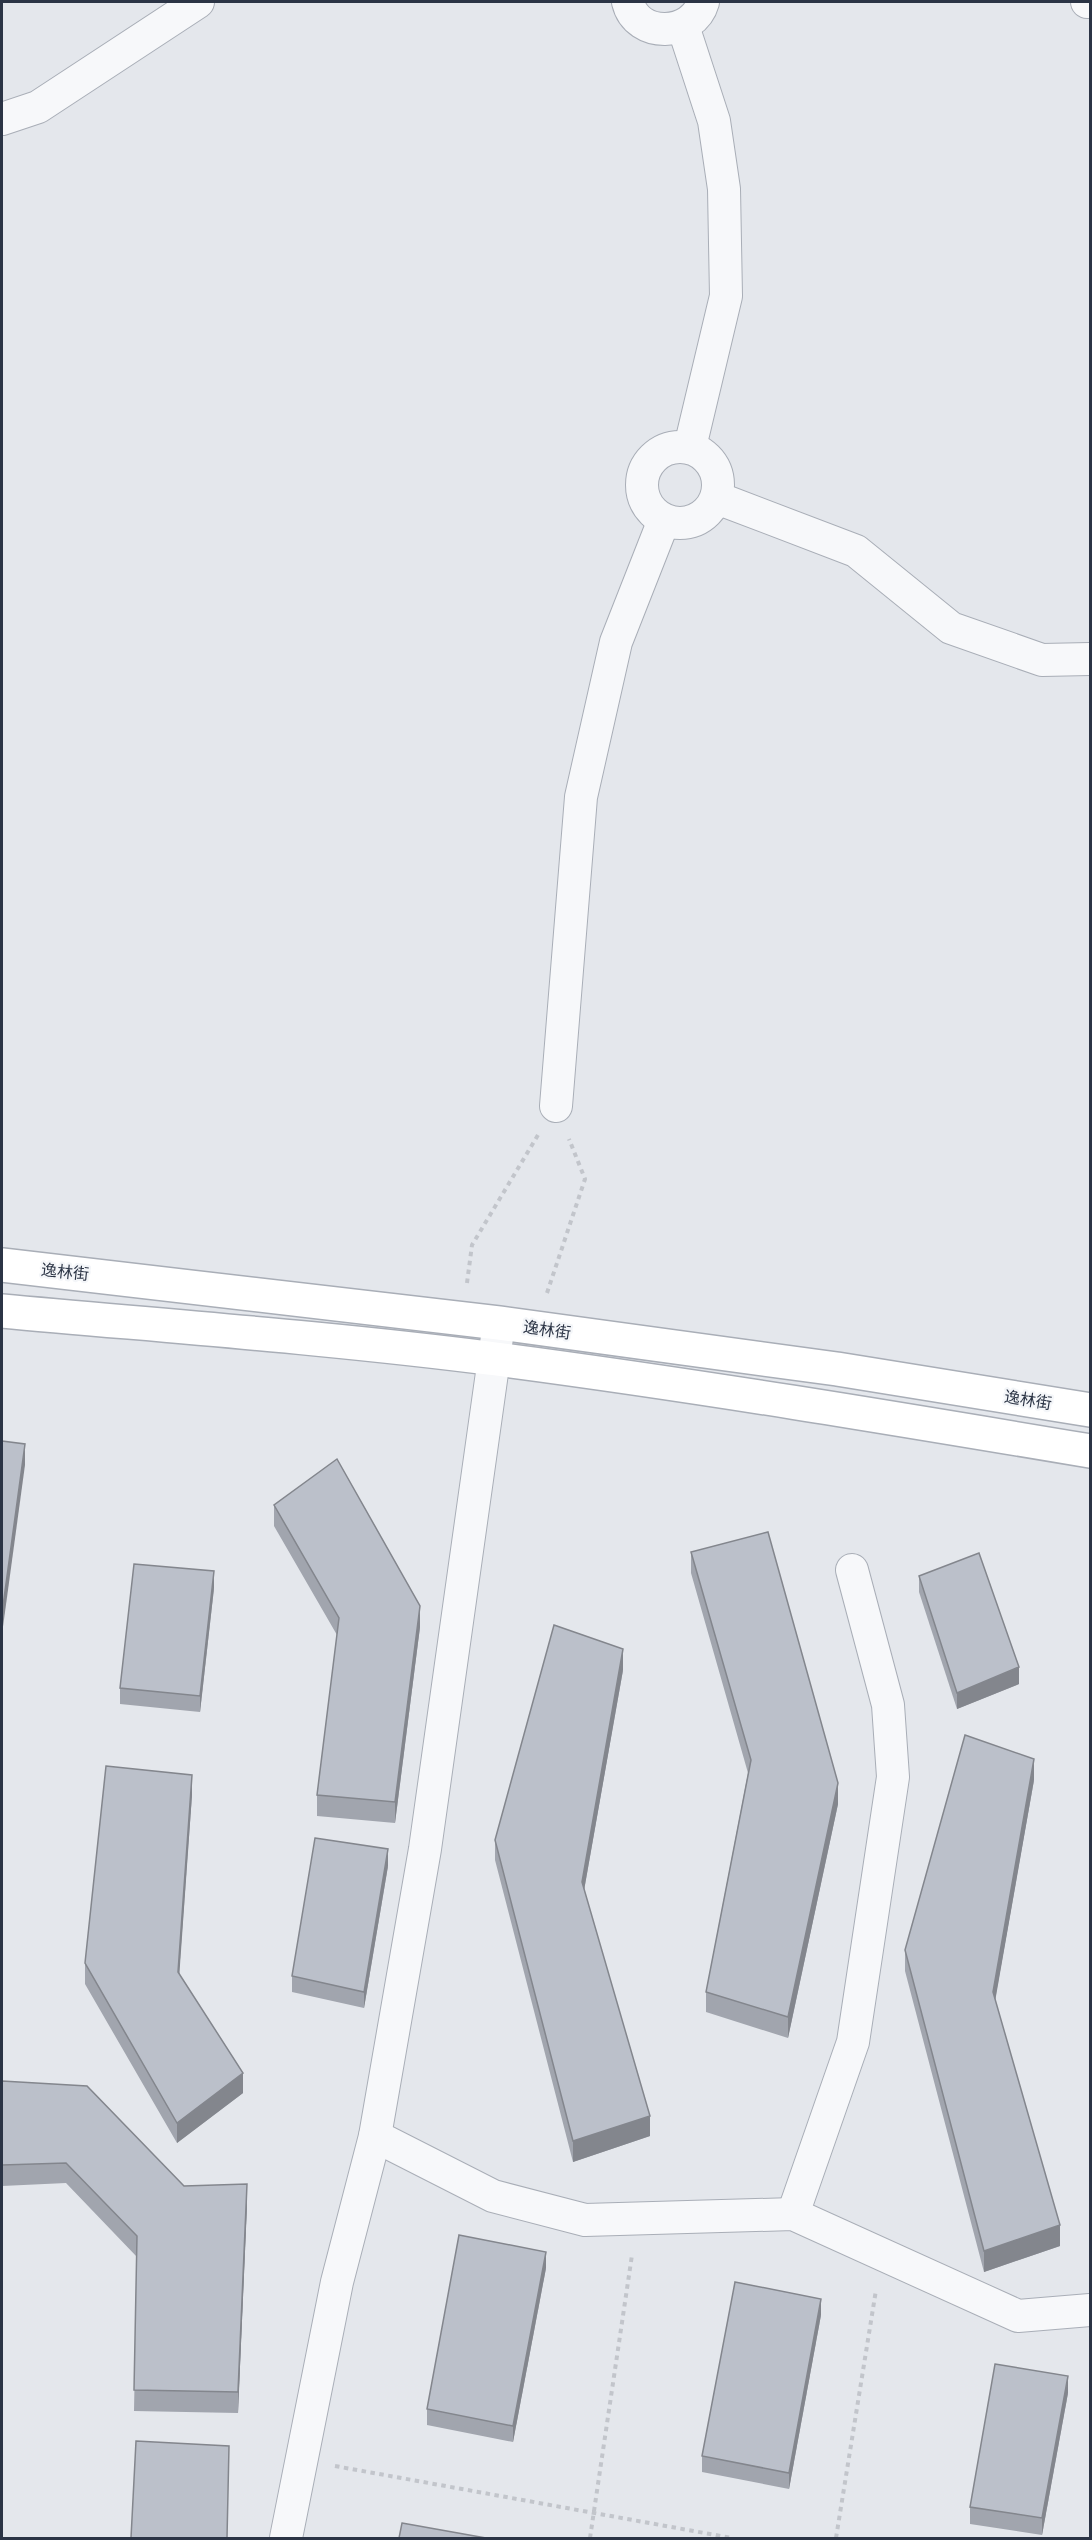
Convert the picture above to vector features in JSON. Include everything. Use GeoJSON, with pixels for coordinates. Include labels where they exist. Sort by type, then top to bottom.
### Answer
{"type":"FeatureCollection","features":[{"type":"Feature","properties":{"kind":"street"},"geometry":{"type":"LineString","coordinates":[[2,119],[38,107],[198,2]]}},
{"type":"Feature","properties":{"kind":"street"},"geometry":{"type":"LineString","coordinates":[[628,2],[636,16],[645,24],[657,29],[670,30],[683,26],[694,18],[703,2]]}},
{"type":"Feature","properties":{"kind":"street"},"geometry":{"type":"LineString","coordinates":[[683,26],[714,121],[724,189],[726,296],[690,447]]}},
{"type":"Feature","properties":{"kind":"street"},"geometry":{"type":"LineString","coordinates":[[677,446],[690,447],[701,452],[711,461],[717,479],[717,498],[700,518],[689,523],[664,520],[650,508],[642,490],[646,466],[654,456],[665,449],[677,446]]}},
{"type":"Feature","properties":{"kind":"street"},"geometry":{"type":"LineString","coordinates":[[717,498],[856,551],[951,628],[1042,660],[1090,659]]}},
{"type":"Feature","properties":{"kind":"street"},"geometry":{"type":"LineString","coordinates":[[556,1106],[581,797],[616,642],[664,520]]}},
{"type":"Feature","properties":{"kind":"street","name":"逸林街"},"geometry":{"type":"LineString","coordinates":[[2,1265],[536,1328],[837,1369],[1090,1410]]}},
{"type":"Feature","properties":{"kind":"street"},"geometry":{"type":"LineString","coordinates":[[2,1311],[229,1331],[494,1359],[833,1407],[1090,1451]]}},
{"type":"Feature","properties":{"kind":"street"},"geometry":{"type":"LineString","coordinates":[[286,2538],[337,2282],[375,2136],[425,1849],[498,1323]]}},
{"type":"Feature","properties":{"kind":"street"},"geometry":{"type":"LineString","coordinates":[[793,2214],[852,2042],[893,1777],[888,1705],[852,1570]]}},
{"type":"Feature","properties":{"kind":"street"},"geometry":{"type":"LineString","coordinates":[[375,2136],[493,2196],[585,2220],[793,2214],[1018,2316],[1090,2310]]}},
{"type":"Feature","properties":{"kind":"path"},"geometry":{"type":"LineString","coordinates":[[463,1319],[472,1245],[556,1106]]}},
{"type":"Feature","properties":{"kind":"path"},"geometry":{"type":"LineString","coordinates":[[536,1328],[585,1179],[556,1106]]}},
{"type":"Feature","properties":{"kind":"path"},"geometry":{"type":"LineString","coordinates":[[590,2538],[637,2218]]}},
{"type":"Feature","properties":{"kind":"path"},"geometry":{"type":"LineString","coordinates":[[836,2538],[882,2254]]}},
{"type":"Feature","properties":{"kind":"path"},"geometry":{"type":"LineString","coordinates":[[301,2460],[732,2538]]}},
{"type":"Feature","properties":{"kind":"building"},"geometry":{"type":"Polygon","coordinates":[[[2,1441],[25,1444],[2,1613],[2,1441]]]}},
{"type":"Feature","properties":{"kind":"building"},"geometry":{"type":"Polygon","coordinates":[[[337,1459],[420,1606],[395,1802],[317,1795],[339,1618],[274,1505],[337,1459]]]}},
{"type":"Feature","properties":{"kind":"building"},"geometry":{"type":"Polygon","coordinates":[[[768,1532],[838,1783],[788,2017],[706,1992],[751,1760],[691,1552],[768,1532]]]}},
{"type":"Feature","properties":{"kind":"building"},"geometry":{"type":"Polygon","coordinates":[[[979,1553],[1019,1667],[957,1693],[919,1576],[979,1553]]]}},
{"type":"Feature","properties":{"kind":"building"},"geometry":{"type":"Polygon","coordinates":[[[134,1564],[214,1571],[200,1696],[120,1688],[134,1564]]]}},
{"type":"Feature","properties":{"kind":"building"},"geometry":{"type":"Polygon","coordinates":[[[554,1625],[623,1649],[582,1882],[650,2116],[573,2141],[495,1840],[554,1625]]]}},
{"type":"Feature","properties":{"kind":"building"},"geometry":{"type":"Polygon","coordinates":[[[965,1735],[1034,1759],[993,1992],[1060,2225],[984,2251],[905,1950],[965,1735]]]}},
{"type":"Feature","properties":{"kind":"building"},"geometry":{"type":"Polygon","coordinates":[[[106,1766],[192,1775],[178,1972],[243,2073],[177,2123],[85,1963],[106,1766]]]}},
{"type":"Feature","properties":{"kind":"building"},"geometry":{"type":"Polygon","coordinates":[[[315,1838],[388,1849],[364,1992],[292,1976],[315,1838]]]}},
{"type":"Feature","properties":{"kind":"building"},"geometry":{"type":"Polygon","coordinates":[[[2,2081],[87,2086],[184,2186],[247,2184],[238,2392],[134,2390],[137,2236],[66,2163],[2,2165],[2,2081]]]}},
{"type":"Feature","properties":{"kind":"building"},"geometry":{"type":"Polygon","coordinates":[[[459,2235],[546,2252],[513,2426],[427,2409],[459,2235]]]}},
{"type":"Feature","properties":{"kind":"building"},"geometry":{"type":"Polygon","coordinates":[[[735,2282],[821,2299],[789,2473],[702,2456],[735,2282]]]}},
{"type":"Feature","properties":{"kind":"building"},"geometry":{"type":"Polygon","coordinates":[[[995,2364],[1068,2376],[1042,2518],[970,2507],[995,2364]]]}},
{"type":"Feature","properties":{"kind":"building"},"geometry":{"type":"Polygon","coordinates":[[[136,2441],[229,2446],[227,2538],[131,2538],[136,2441]]]}},
{"type":"Feature","properties":{"kind":"building"},"geometry":{"type":"Polygon","coordinates":[[[402,2523],[486,2538],[399,2538],[402,2523]]]}}]}
